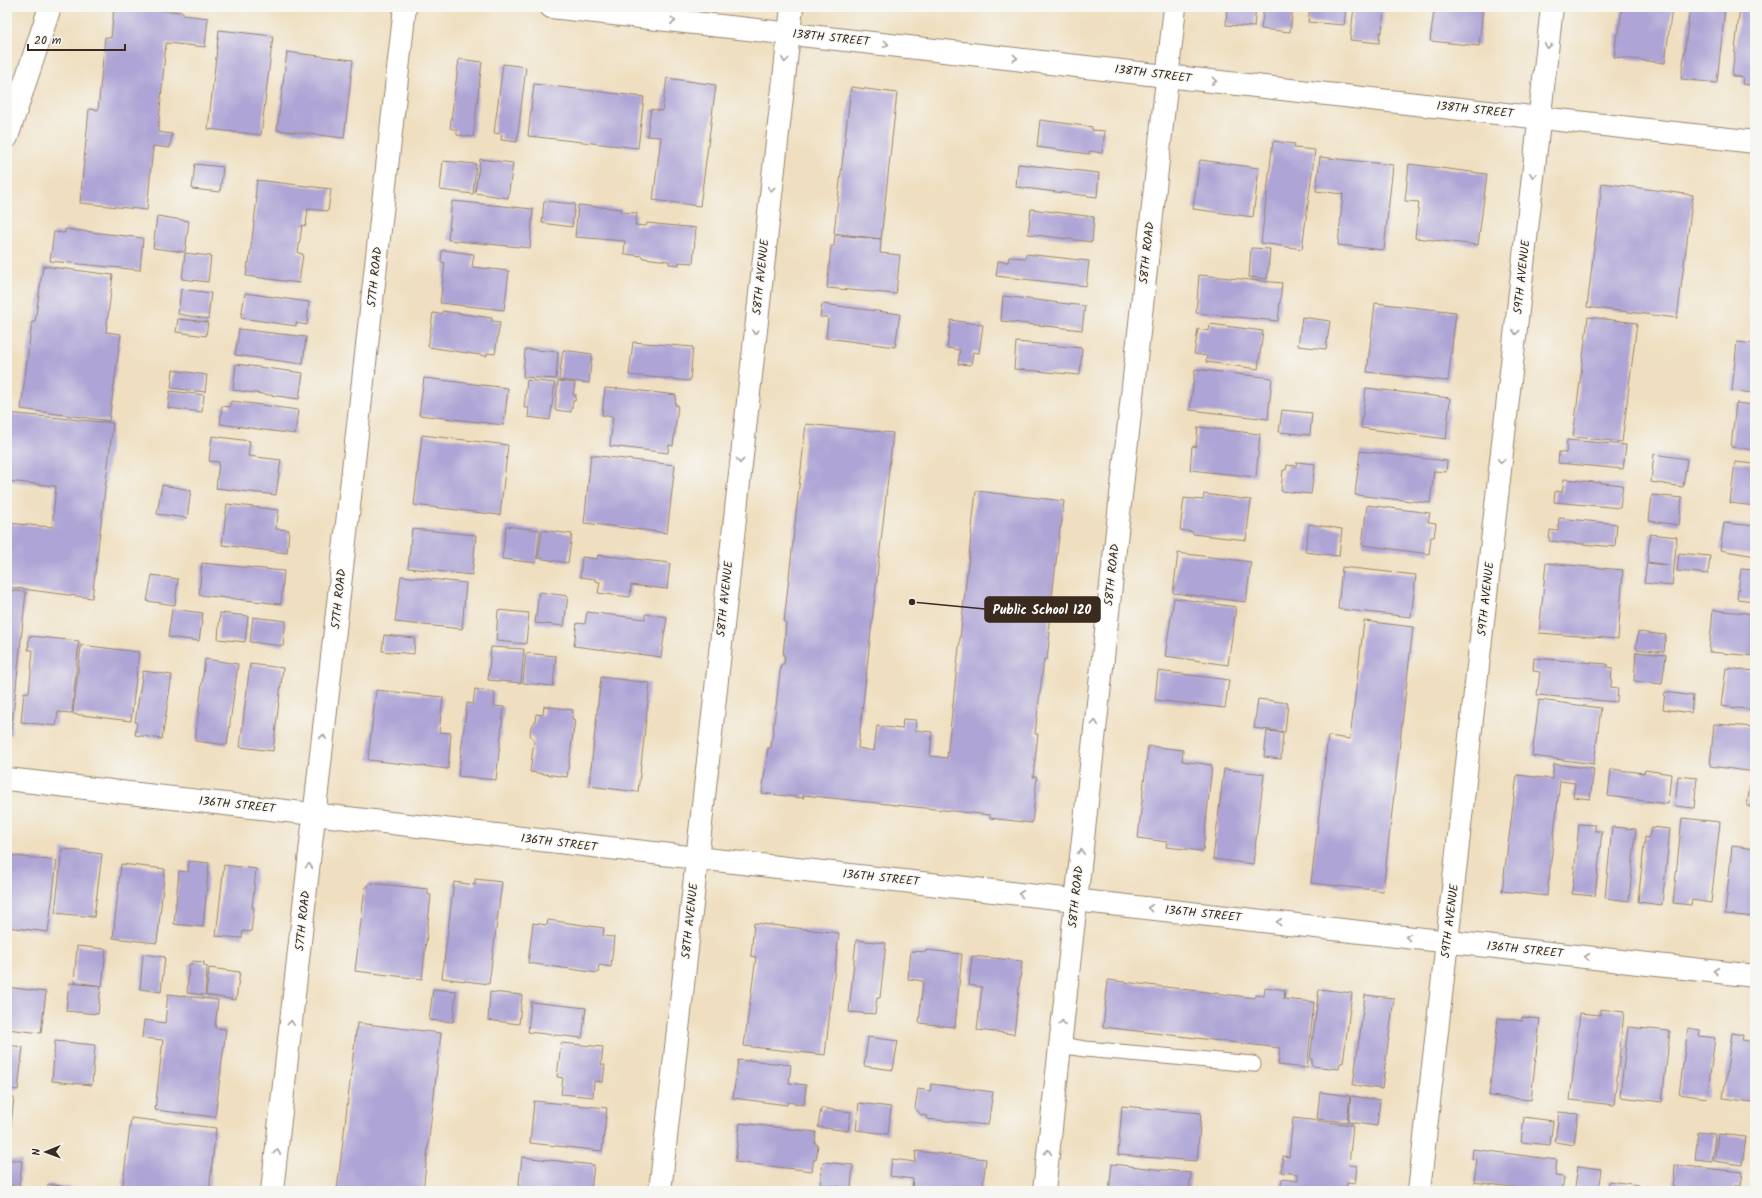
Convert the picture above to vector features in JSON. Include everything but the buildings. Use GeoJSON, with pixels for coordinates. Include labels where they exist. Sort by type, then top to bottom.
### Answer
{"type":"FeatureCollection","features":[{"type":"Feature","properties":{"kind":"street"},"geometry":{"type":"LineString","coordinates":[[7,137],[50,7]]}},
{"type":"Feature","properties":{"kind":"street","name":"57TH ROAD"},"geometry":{"type":"LineString","coordinates":[[272,1191],[405,7]]}},
{"type":"Feature","properties":{"kind":"street","name":"138TH STREET"},"geometry":{"type":"LineString","coordinates":[[551,7],[1755,142]]}},
{"type":"Feature","properties":{"kind":"street","name":"58TH AVENUE"},"geometry":{"type":"LineString","coordinates":[[660,1191],[792,7]]}},
{"type":"Feature","properties":{"kind":"street","name":"58TH ROAD"},"geometry":{"type":"LineString","coordinates":[[1044,1191],[1175,7]]}},
{"type":"Feature","properties":{"kind":"street","name":"59TH AVENUE"},"geometry":{"type":"LineString","coordinates":[[1419,1191],[1552,7]]}},
{"type":"Feature","properties":{"kind":"street","name":"136TH STREET"},"geometry":{"type":"LineString","coordinates":[[7,780],[1755,976]]}},
{"type":"Feature","properties":{"kind":"lane"},"geometry":{"type":"LineString","coordinates":[[1060,1045],[1085,1049],[1253,1064]]}},
{"type":"Feature","properties":{"kind":"place","name":"Public School 120"},"geometry":{"type":"Point","coordinates":[912,602]}}]}
